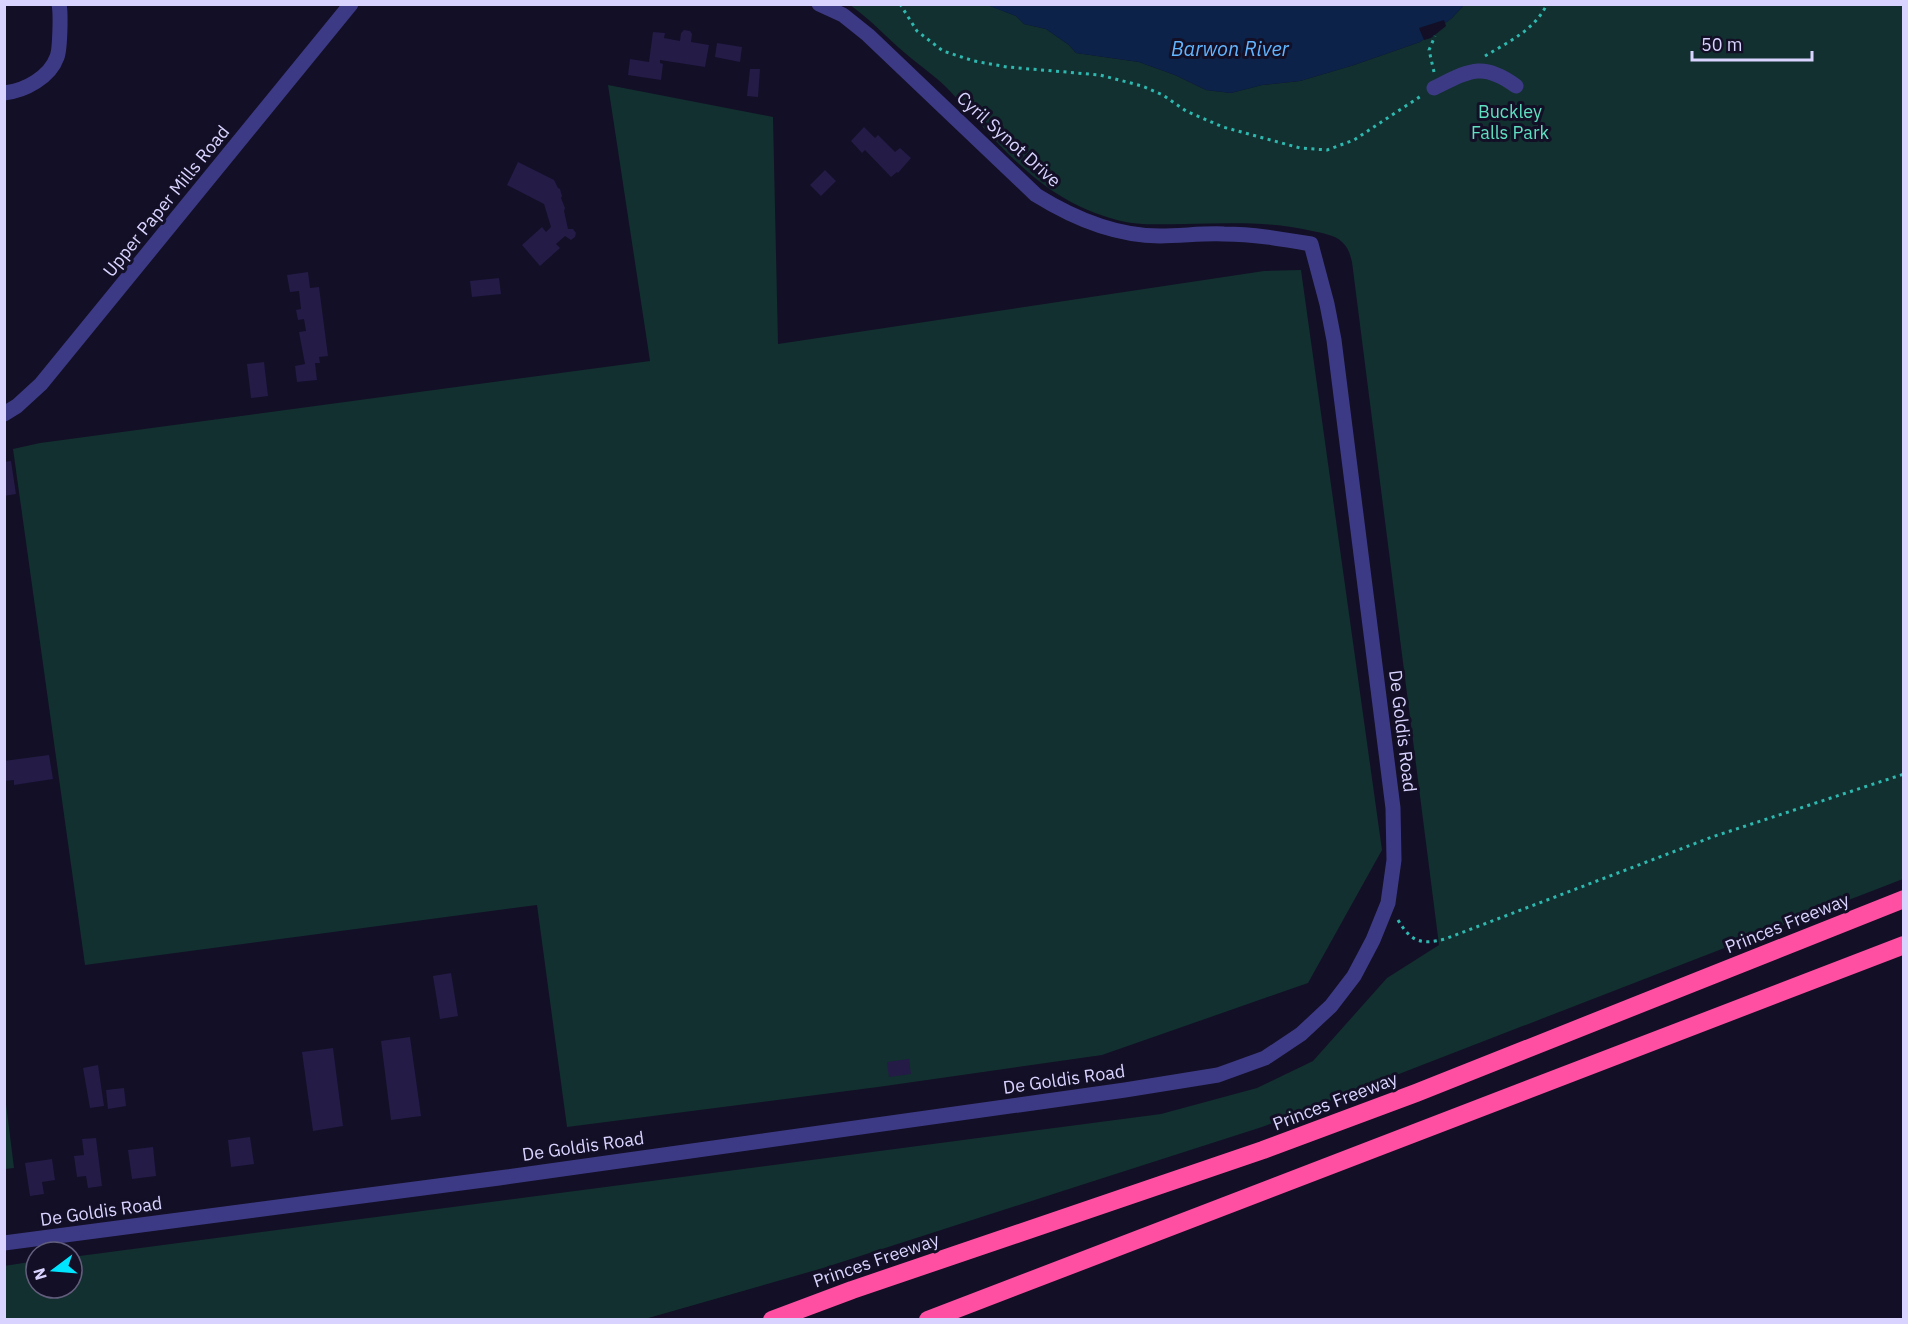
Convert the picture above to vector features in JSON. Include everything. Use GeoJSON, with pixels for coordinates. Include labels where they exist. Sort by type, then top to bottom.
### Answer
{"type":"FeatureCollection","features":[{"type":"Feature","properties":{"kind":"highway","name":"Princes Freeway"},"geometry":{"type":"LineString","coordinates":[[772,1320],[907,1271],[1263,1150],[1416,1093],[1904,899]]}},
{"type":"Feature","properties":{"kind":"highway"},"geometry":{"type":"LineString","coordinates":[[928,1320],[1904,945]]}},
{"type":"Feature","properties":{"kind":"street"},"geometry":{"type":"LineString","coordinates":[[4,93],[14,92],[42,79],[58,57],[59,4]]}},
{"type":"Feature","properties":{"kind":"street","name":"Upper Paper Mills Road"},"geometry":{"type":"LineString","coordinates":[[4,414],[17,406],[41,384],[351,4]]}},
{"type":"Feature","properties":{"kind":"street","name":"Cyril Synot Drive"},"geometry":{"type":"LineString","coordinates":[[819,4],[843,15],[868,35],[1036,195],[1062,211],[1122,233],[1158,236],[1253,235],[1311,244]]}},
{"type":"Feature","properties":{"kind":"street"},"geometry":{"type":"LineString","coordinates":[[1434,88],[1457,76],[1478,70],[1502,76],[1516,86]]}},
{"type":"Feature","properties":{"kind":"street","name":"De Goldis Road"},"geometry":{"type":"LineString","coordinates":[[4,1243],[499,1178],[1135,1089],[1218,1075],[1265,1058],[1300,1034],[1331,1006],[1354,976],[1373,940],[1388,903],[1394,860],[1393,808],[1334,340],[1311,244]]}},
{"type":"Feature","properties":{"kind":"path"},"geometry":{"type":"LineString","coordinates":[[900,4],[917,31],[943,51],[974,61],[1007,67],[1100,75],[1142,86],[1163,95],[1186,111],[1223,127],[1300,148],[1327,150],[1354,140],[1434,88],[1434,72],[1429,50],[1435,36]]}},
{"type":"Feature","properties":{"kind":"path"},"geometry":{"type":"LineString","coordinates":[[1478,70],[1480,59],[1527,30],[1537,20],[1547,4]]}},
{"type":"Feature","properties":{"kind":"path"},"geometry":{"type":"LineString","coordinates":[[1388,903],[1401,926],[1413,939],[1428,944],[1712,837],[1904,774]]}},
{"type":"Feature","properties":{"kind":"green space","name":"Buckley Falls Park"},"geometry":{"type":"Polygon","coordinates":[[[850,5],[988,5],[1016,16],[1024,24],[1046,29],[1069,45],[1076,53],[1139,62],[1175,75],[1206,90],[1231,93],[1262,85],[1300,81],[1420,42],[1452,18],[1464,5],[1903,5],[1903,879],[1262,1127],[823,1268],[645,1319],[5,1319],[4,1266],[24,1263],[24,1300],[84,1300],[84,1255],[1161,1114],[1257,1088],[1313,1061],[1387,978],[1439,945],[1352,262],[1347,248],[1332,236],[1296,228],[1249,223],[1142,224],[1125,222],[1089,211],[1065,199],[1022,167],[942,83],[850,5]]]}},
{"type":"Feature","properties":{"kind":"green space"},"geometry":{"type":"Polygon","coordinates":[[[608,85],[773,117],[778,344],[1264,271],[1301,270],[1382,850],[1308,983],[1102,1055],[878,1087],[567,1127],[537,905],[85,965],[13,449],[40,443],[650,361],[608,85]]]}},
{"type":"Feature","properties":{"kind":"green space"},"geometry":{"type":"Polygon","coordinates":[[[5,1096],[14,1168],[4,1169],[5,1096]]]}},
{"type":"Feature","properties":{"kind":"water","name":"Barwon River"},"geometry":{"type":"Polygon","coordinates":[[[987,5],[1464,5],[1452,18],[1420,42],[1300,81],[1262,85],[1231,93],[1206,90],[1175,75],[1139,62],[1076,53],[1069,45],[1046,29],[1024,24],[1016,16],[987,5]]]}},
{"type":"Feature","properties":{"kind":"pier"},"geometry":{"type":"Polygon","coordinates":[[[1444,20],[1446,26],[1431,38],[1424,40],[1419,28],[1444,20]]]}},
{"type":"Feature","properties":{"kind":"building"},"geometry":{"type":"Polygon","coordinates":[[[684,30],[692,34],[691,42],[709,45],[705,67],[660,60],[663,64],[661,80],[628,75],[630,59],[649,62],[653,32],[665,33],[664,38],[680,41],[684,30]]]}},
{"type":"Feature","properties":{"kind":"building"},"geometry":{"type":"Polygon","coordinates":[[[717,43],[742,47],[740,62],[715,57],[717,43]]]}},
{"type":"Feature","properties":{"kind":"building"},"geometry":{"type":"Polygon","coordinates":[[[750,69],[760,69],[758,97],[747,96],[750,69]]]}},
{"type":"Feature","properties":{"kind":"building"},"geometry":{"type":"Polygon","coordinates":[[[864,127],[875,138],[878,135],[895,152],[900,148],[911,158],[898,173],[891,177],[865,150],[862,153],[851,141],[864,127]]]}},
{"type":"Feature","properties":{"kind":"building"},"geometry":{"type":"Polygon","coordinates":[[[518,162],[554,180],[562,196],[568,229],[573,229],[576,233],[571,240],[565,236],[556,244],[560,248],[540,266],[522,245],[542,227],[546,232],[551,227],[544,204],[507,185],[518,162]]]}},
{"type":"Feature","properties":{"kind":"building"},"geometry":{"type":"Polygon","coordinates":[[[825,170],[836,181],[821,196],[810,185],[825,170]]]}},
{"type":"Feature","properties":{"kind":"building"},"geometry":{"type":"Polygon","coordinates":[[[308,272],[310,288],[319,287],[328,356],[319,357],[320,363],[315,363],[317,380],[297,382],[295,366],[305,364],[299,332],[306,331],[304,319],[298,320],[296,310],[301,309],[299,291],[290,292],[287,275],[308,272]]]}},
{"type":"Feature","properties":{"kind":"building"},"geometry":{"type":"Polygon","coordinates":[[[499,278],[501,294],[472,297],[470,281],[499,278]]]}},
{"type":"Feature","properties":{"kind":"building"},"geometry":{"type":"Polygon","coordinates":[[[264,362],[268,396],[251,398],[247,364],[264,362]]]}},
{"type":"Feature","properties":{"kind":"building"},"geometry":{"type":"Polygon","coordinates":[[[11,461],[16,494],[4,496],[4,462],[11,461]]]}},
{"type":"Feature","properties":{"kind":"building"},"geometry":{"type":"Polygon","coordinates":[[[49,755],[53,779],[14,785],[14,780],[4,781],[4,761],[49,755]]]}},
{"type":"Feature","properties":{"kind":"building"},"geometry":{"type":"Polygon","coordinates":[[[451,973],[458,1016],[440,1019],[433,976],[451,973]]]}},
{"type":"Feature","properties":{"kind":"building"},"geometry":{"type":"Polygon","coordinates":[[[410,1037],[421,1116],[391,1120],[381,1041],[410,1037]]]}},
{"type":"Feature","properties":{"kind":"building"},"geometry":{"type":"Polygon","coordinates":[[[333,1048],[343,1126],[313,1131],[302,1052],[333,1048]]]}},
{"type":"Feature","properties":{"kind":"building"},"geometry":{"type":"Polygon","coordinates":[[[909,1059],[911,1074],[889,1077],[887,1062],[909,1059]]]}},
{"type":"Feature","properties":{"kind":"building"},"geometry":{"type":"Polygon","coordinates":[[[98,1065],[104,1106],[90,1108],[83,1068],[98,1065]]]}},
{"type":"Feature","properties":{"kind":"building"},"geometry":{"type":"Polygon","coordinates":[[[124,1088],[126,1106],[108,1109],[106,1090],[124,1088]]]}},
{"type":"Feature","properties":{"kind":"building"},"geometry":{"type":"Polygon","coordinates":[[[250,1137],[254,1164],[231,1167],[228,1140],[250,1137]]]}},
{"type":"Feature","properties":{"kind":"building"},"geometry":{"type":"Polygon","coordinates":[[[96,1138],[102,1186],[88,1188],[86,1176],[77,1177],[74,1156],[84,1155],[82,1139],[96,1138]]]}},
{"type":"Feature","properties":{"kind":"building"},"geometry":{"type":"Polygon","coordinates":[[[153,1147],[156,1176],[132,1179],[128,1150],[153,1147]]]}},
{"type":"Feature","properties":{"kind":"building"},"geometry":{"type":"Polygon","coordinates":[[[52,1159],[55,1180],[42,1182],[44,1194],[30,1196],[25,1163],[52,1159]]]}}]}
